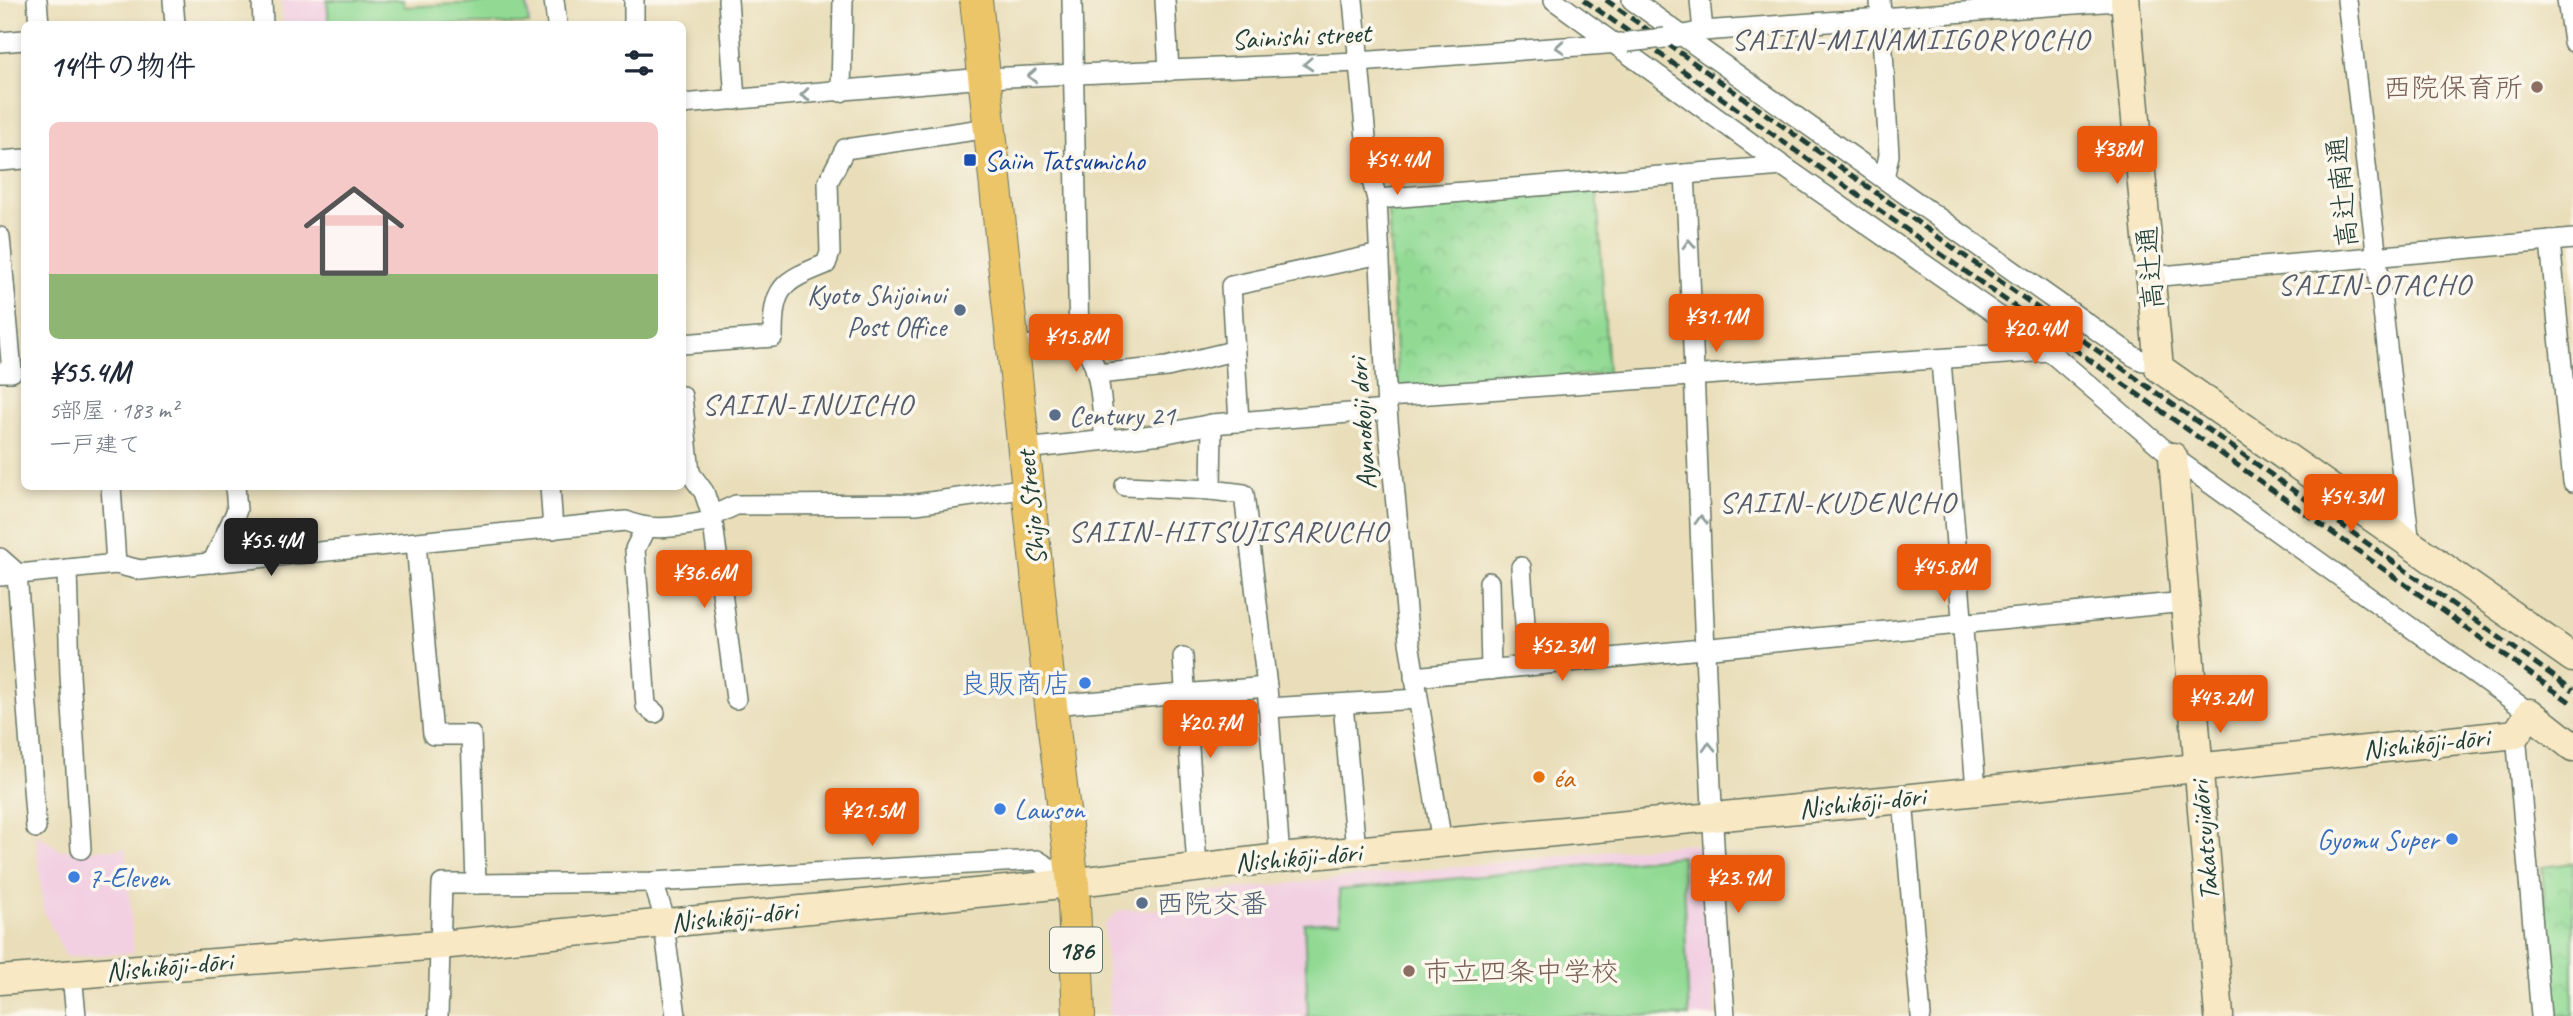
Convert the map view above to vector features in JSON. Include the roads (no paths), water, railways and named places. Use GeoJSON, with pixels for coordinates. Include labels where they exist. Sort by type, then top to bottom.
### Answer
{"type":"FeatureCollection","features":[{"type":"Feature","properties":{"kind":"main road","name":"Shijo Street"},"geometry":{"type":"LineString","coordinates":[[976,0],[1051,705],[1073,883],[1079,1016]]}},
{"type":"Feature","properties":{"kind":"street"},"geometry":{"type":"LineString","coordinates":[[37,0],[39,21]]}},
{"type":"Feature","properties":{"kind":"street"},"geometry":{"type":"LineString","coordinates":[[173,0],[175,21]]}},
{"type":"Feature","properties":{"kind":"street"},"geometry":{"type":"LineString","coordinates":[[262,0],[263,21]]}},
{"type":"Feature","properties":{"kind":"street"},"geometry":{"type":"LineString","coordinates":[[554,0],[557,21]]}},
{"type":"Feature","properties":{"kind":"street"},"geometry":{"type":"LineString","coordinates":[[634,0],[635,21]]}},
{"type":"Feature","properties":{"kind":"street"},"geometry":{"type":"LineString","coordinates":[[729,0],[735,100]]}},
{"type":"Feature","properties":{"kind":"street"},"geometry":{"type":"LineString","coordinates":[[841,92],[843,0]]}},
{"type":"Feature","properties":{"kind":"street"},"geometry":{"type":"LineString","coordinates":[[1072,0],[1079,340],[1090,351],[1097,374],[1105,440]]}},
{"type":"Feature","properties":{"kind":"street"},"geometry":{"type":"LineString","coordinates":[[1165,0],[1169,71]]}},
{"type":"Feature","properties":{"kind":"street","name":"Ayanokoji dori"},"geometry":{"type":"LineString","coordinates":[[1353,0],[1369,170],[1377,199],[1387,404],[1414,677],[1442,843]]}},
{"type":"Feature","properties":{"kind":"street"},"geometry":{"type":"LineString","coordinates":[[1553,0],[1621,43],[1783,166],[2049,351],[2173,457],[2523,724],[2573,747]]}},
{"type":"Feature","properties":{"kind":"street"},"geometry":{"type":"LineString","coordinates":[[1632,0],[1673,37],[1884,178],[2133,356],[2143,361],[2158,361],[2410,545],[2573,658]]}},
{"type":"Feature","properties":{"kind":"street"},"geometry":{"type":"LineString","coordinates":[[1700,0],[1703,31]]}},
{"type":"Feature","properties":{"kind":"street","name":"高辻通"},"geometry":{"type":"LineString","coordinates":[[2125,0],[2158,361]]}},
{"type":"Feature","properties":{"kind":"street","name":"Sainishi street"},"geometry":{"type":"LineString","coordinates":[[686,104],[984,78],[1358,62],[1621,43],[1880,9],[2130,0]]}},
{"type":"Feature","properties":{"kind":"street","name":"高辻南通"},"geometry":{"type":"LineString","coordinates":[[2347,0],[2410,545]]}},
{"type":"Feature","properties":{"kind":"street"},"geometry":{"type":"LineString","coordinates":[[2567,0],[2573,42]]}},
{"type":"Feature","properties":{"kind":"street"},"geometry":{"type":"LineString","coordinates":[[1880,9],[1889,155],[1884,178]]}},
{"type":"Feature","properties":{"kind":"street"},"geometry":{"type":"LineString","coordinates":[[0,42],[21,40]]}},
{"type":"Feature","properties":{"kind":"street"},"geometry":{"type":"LineString","coordinates":[[686,344],[773,337],[773,312],[781,288],[793,278],[826,264],[830,253],[828,182],[845,149],[989,128]]}},
{"type":"Feature","properties":{"kind":"street"},"geometry":{"type":"LineString","coordinates":[[0,161],[21,159]]}},
{"type":"Feature","properties":{"kind":"street"},"geometry":{"type":"LineString","coordinates":[[1377,199],[1783,166]]}},
{"type":"Feature","properties":{"kind":"street"},"geometry":{"type":"LineString","coordinates":[[1685,174],[1696,375],[1712,816],[1725,1016]]}},
{"type":"Feature","properties":{"kind":"street"},"geometry":{"type":"LineString","coordinates":[[0,237],[16,329],[12,372],[0,372]]}},
{"type":"Feature","properties":{"kind":"street"},"geometry":{"type":"LineString","coordinates":[[2150,277],[2573,239]]}},
{"type":"Feature","properties":{"kind":"street"},"geometry":{"type":"LineString","coordinates":[[2550,242],[2573,482]]}},
{"type":"Feature","properties":{"kind":"street"},"geometry":{"type":"LineString","coordinates":[[1239,422],[1231,286],[1380,254]]}},
{"type":"Feature","properties":{"kind":"street"},"geometry":{"type":"LineString","coordinates":[[1013,347],[1079,340]]}},
{"type":"Feature","properties":{"kind":"street"},"geometry":{"type":"LineString","coordinates":[[1097,374],[1167,368],[1233,351]]}},
{"type":"Feature","properties":{"kind":"street"},"geometry":{"type":"LineString","coordinates":[[1025,449],[1162,435],[1212,424],[1387,404],[1696,375],[1941,361],[2049,351]]}},
{"type":"Feature","properties":{"kind":"street"},"geometry":{"type":"LineString","coordinates":[[1941,361],[1976,789]]}},
{"type":"Feature","properties":{"kind":"street"},"geometry":{"type":"LineString","coordinates":[[1211,490],[1212,424]]}},
{"type":"Feature","properties":{"kind":"street"},"geometry":{"type":"LineString","coordinates":[[686,434],[690,473],[704,492],[712,516],[736,699]]}},
{"type":"Feature","properties":{"kind":"street","name":"Takatsujidōri"},"geometry":{"type":"LineString","coordinates":[[2173,457],[2219,1016]]}},
{"type":"Feature","properties":{"kind":"street"},"geometry":{"type":"LineString","coordinates":[[1125,486],[1244,494],[1267,687],[1280,858]]}},
{"type":"Feature","properties":{"kind":"street"},"geometry":{"type":"LineString","coordinates":[[9,575],[116,564],[140,570],[626,521],[645,529],[707,522],[712,516],[736,505],[916,504],[1029,488]]}},
{"type":"Feature","properties":{"kind":"street"},"geometry":{"type":"LineString","coordinates":[[111,490],[116,564]]}},
{"type":"Feature","properties":{"kind":"street"},"geometry":{"type":"LineString","coordinates":[[212,563],[237,510],[235,490]]}},
{"type":"Feature","properties":{"kind":"street"},"geometry":{"type":"LineString","coordinates":[[550,490],[553,529]]}},
{"type":"Feature","properties":{"kind":"street"},"geometry":{"type":"LineString","coordinates":[[645,529],[635,549],[646,706],[655,713]]}},
{"type":"Feature","properties":{"kind":"street"},"geometry":{"type":"LineString","coordinates":[[416,543],[433,735],[471,735],[477,884]]}},
{"type":"Feature","properties":{"kind":"street"},"geometry":{"type":"LineString","coordinates":[[0,558],[9,575],[36,828]]}},
{"type":"Feature","properties":{"kind":"street"},"geometry":{"type":"LineString","coordinates":[[1521,567],[1528,666]]}},
{"type":"Feature","properties":{"kind":"street"},"geometry":{"type":"LineString","coordinates":[[67,569],[70,674],[81,849]]}},
{"type":"Feature","properties":{"kind":"street"},"geometry":{"type":"LineString","coordinates":[[1489,582],[1491,670]]}},
{"type":"Feature","properties":{"kind":"street"},"geometry":{"type":"LineString","coordinates":[[1414,677],[2185,602]]}},
{"type":"Feature","properties":{"kind":"street"},"geometry":{"type":"LineString","coordinates":[[1183,657],[1197,867]]}},
{"type":"Feature","properties":{"kind":"street"},"geometry":{"type":"LineString","coordinates":[[1051,705],[1267,687]]}},
{"type":"Feature","properties":{"kind":"street"},"geometry":{"type":"LineString","coordinates":[[1268,708],[1418,699]]}},
{"type":"Feature","properties":{"kind":"street"},"geometry":{"type":"LineString","coordinates":[[1342,704],[1356,851]]}},
{"type":"Feature","properties":{"kind":"street"},"geometry":{"type":"LineString","coordinates":[[2523,724],[2541,1016]]}},
{"type":"Feature","properties":{"kind":"street","name":"Nishikōji-dōri"},"geometry":{"type":"LineString","coordinates":[[0,980],[664,923],[1073,883],[1280,858],[1903,799],[2198,767],[2523,724]]}},
{"type":"Feature","properties":{"kind":"street"},"geometry":{"type":"LineString","coordinates":[[1903,799],[1922,1016]]}},
{"type":"Feature","properties":{"kind":"street"},"geometry":{"type":"LineString","coordinates":[[438,1016],[442,884],[653,883],[1037,860],[1073,883]]}},
{"type":"Feature","properties":{"kind":"street"},"geometry":{"type":"LineString","coordinates":[[653,883],[664,923],[676,1016]]}},
{"type":"Feature","properties":{"kind":"street"},"geometry":{"type":"LineString","coordinates":[[72,975],[76,1016]]}},
{"type":"Feature","properties":{"kind":"railway"},"geometry":{"type":"LineString","coordinates":[[1584,0],[2573,704]]}},
{"type":"Feature","properties":{"kind":"railway"},"geometry":{"type":"LineString","coordinates":[[1606,0],[2573,690]]}},
{"type":"Feature","properties":{"kind":"place","name":"西院保育所"},"geometry":{"type":"Point","coordinates":[2537,87]}},
{"type":"Feature","properties":{"kind":"place","name":"Saiin Tatsumicho"},"geometry":{"type":"Point","coordinates":[970,160]}},
{"type":"Feature","properties":{"kind":"place","name":"Kyoto Shijoinui Post Office"},"geometry":{"type":"Point","coordinates":[960,310]}},
{"type":"Feature","properties":{"kind":"place","name":"Century 21"},"geometry":{"type":"Point","coordinates":[1055,415]}},
{"type":"Feature","properties":{"kind":"place","name":"良販商店"},"geometry":{"type":"Point","coordinates":[1085,683]}},
{"type":"Feature","properties":{"kind":"place","name":"éa"},"geometry":{"type":"Point","coordinates":[1539,777]}},
{"type":"Feature","properties":{"kind":"place","name":"Lawson"},"geometry":{"type":"Point","coordinates":[1000,809]}},
{"type":"Feature","properties":{"kind":"place","name":"Gyomu Super"},"geometry":{"type":"Point","coordinates":[2452,839]}},
{"type":"Feature","properties":{"kind":"place","name":"7-Eleven"},"geometry":{"type":"Point","coordinates":[74,877]}},
{"type":"Feature","properties":{"kind":"place","name":"西院交番"},"geometry":{"type":"Point","coordinates":[1142,903]}},
{"type":"Feature","properties":{"kind":"place","name":"市立四条中学校"},"geometry":{"type":"Point","coordinates":[1409,971]}},
{"type":"Feature","properties":{"kind":"district","name":"SAIIN-MINAMIIGORYOCHO"},"geometry":{"type":"Point","coordinates":[1911,39]}},
{"type":"Feature","properties":{"kind":"district","name":"SAIIN-OTACHO"},"geometry":{"type":"Point","coordinates":[2375,284]}},
{"type":"Feature","properties":{"kind":"district","name":"SAIIN-INUICHO"},"geometry":{"type":"Point","coordinates":[808,404]}},
{"type":"Feature","properties":{"kind":"district","name":"SAIIN-KUDENCHO"},"geometry":{"type":"Point","coordinates":[1838,502]}},
{"type":"Feature","properties":{"kind":"district","name":"SAIIN-HITSUJISARUCHO"},"geometry":{"type":"Point","coordinates":[1229,531]}}]}
